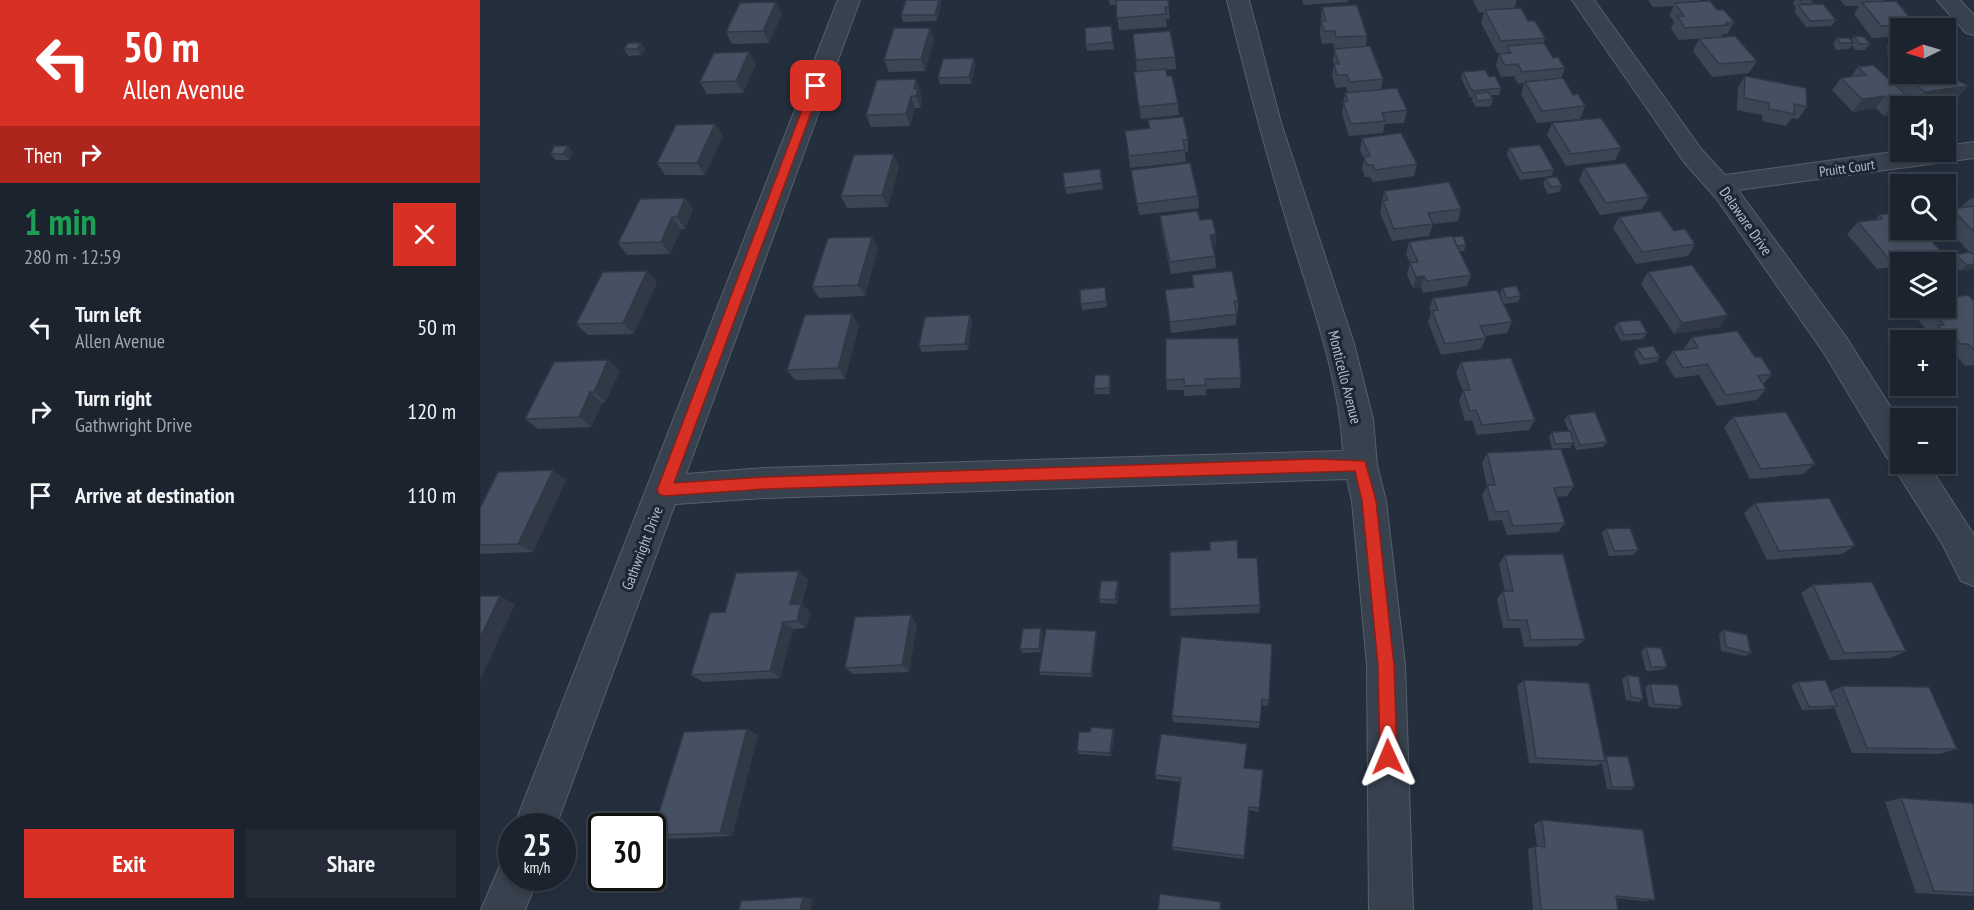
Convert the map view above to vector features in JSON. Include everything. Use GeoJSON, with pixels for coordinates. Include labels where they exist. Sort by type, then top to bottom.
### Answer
{"type":"FeatureCollection","features":[{"type":"Feature","properties":{"kind":"street","name":"Gathwright Drive"},"geometry":{"type":"LineString","coordinates":[[540,813],[849,0]]}},
{"type":"Feature","properties":{"kind":"street","name":"Monticello Avenue"},"geometry":{"type":"LineString","coordinates":[[1238,0],[1269,123],[1339,344],[1357,419],[1360,465],[1369,501],[1386,665],[1391,910]]}},
{"type":"Feature","properties":{"kind":"street","name":"Delaware Drive"},"geometry":{"type":"LineString","coordinates":[[1583,0],[1693,156],[1720,184],[1834,345],[1890,432]]}},
{"type":"Feature","properties":{"kind":"street"},"geometry":{"type":"LineString","coordinates":[[1948,0],[1974,28]]}},
{"type":"Feature","properties":{"kind":"street","name":"Pruitt Court"},"geometry":{"type":"LineString","coordinates":[[1720,184],[1974,150]]}},
{"type":"Feature","properties":{"kind":"street"},"geometry":{"type":"LineString","coordinates":[[664,490],[777,483],[1360,465]]}},
{"type":"Feature","properties":{"kind":"street"},"geometry":{"type":"LineString","coordinates":[[1916,474],[1955,534],[1974,569]]}},
{"type":"Feature","properties":{"kind":"street"},"geometry":{"type":"LineString","coordinates":[[503,910],[511,891]]}},
{"type":"Feature","properties":{"kind":"building"},"geometry":{"type":"Polygon","coordinates":[[[906,0],[939,0],[935,15],[901,15],[906,0]]]}},
{"type":"Feature","properties":{"kind":"building"},"geometry":{"type":"Polygon","coordinates":[[[1116,0],[1168,0],[1169,7],[1165,7],[1166,14],[1117,18],[1116,0]]]}},
{"type":"Feature","properties":{"kind":"building"},"geometry":{"type":"Polygon","coordinates":[[[1799,0],[1811,0],[1813,3],[1802,3],[1799,0]]]}},
{"type":"Feature","properties":{"kind":"building"},"geometry":{"type":"Polygon","coordinates":[[[1710,1],[1717,10],[1724,10],[1734,22],[1726,23],[1728,25],[1685,28],[1677,16],[1684,16],[1675,3],[1710,1]]]}},
{"type":"Feature","properties":{"kind":"building"},"geometry":{"type":"Polygon","coordinates":[[[1896,1],[1910,18],[1890,18],[1890,26],[1881,26],[1862,2],[1896,1]]]}},
{"type":"Feature","properties":{"kind":"building"},"geometry":{"type":"Polygon","coordinates":[[[776,2],[763,31],[726,32],[740,3],[776,2]]]}},
{"type":"Feature","properties":{"kind":"building"},"geometry":{"type":"Polygon","coordinates":[[[1823,4],[1836,20],[1810,21],[1798,5],[1823,4]]]}},
{"type":"Feature","properties":{"kind":"building"},"geometry":{"type":"Polygon","coordinates":[[[1357,5],[1367,36],[1336,37],[1335,31],[1324,31],[1321,21],[1326,21],[1322,7],[1357,5]]]}},
{"type":"Feature","properties":{"kind":"building"},"geometry":{"type":"Polygon","coordinates":[[[1521,8],[1528,21],[1535,21],[1545,38],[1501,41],[1485,10],[1521,8]]]}},
{"type":"Feature","properties":{"kind":"building"},"geometry":{"type":"Polygon","coordinates":[[[1111,26],[1113,42],[1086,45],[1085,28],[1111,26]]]}},
{"type":"Feature","properties":{"kind":"building"},"geometry":{"type":"Polygon","coordinates":[[[894,28],[930,28],[921,59],[884,60],[894,28]]]}},
{"type":"Feature","properties":{"kind":"building"},"geometry":{"type":"Polygon","coordinates":[[[1170,31],[1175,57],[1136,60],[1133,34],[1170,31]]]}},
{"type":"Feature","properties":{"kind":"building"},"geometry":{"type":"Polygon","coordinates":[[[1735,36],[1757,61],[1719,64],[1699,39],[1735,36]]]}},
{"type":"Feature","properties":{"kind":"building"},"geometry":{"type":"Polygon","coordinates":[[[1854,36],[1864,37],[1870,44],[1860,44],[1854,36]]]}},
{"type":"Feature","properties":{"kind":"building"},"geometry":{"type":"Polygon","coordinates":[[[1837,38],[1849,38],[1853,43],[1840,43],[1837,38]]]}},
{"type":"Feature","properties":{"kind":"building"},"geometry":{"type":"Polygon","coordinates":[[[628,43],[641,43],[637,49],[624,49],[628,43]]]}},
{"type":"Feature","properties":{"kind":"building"},"geometry":{"type":"Polygon","coordinates":[[[1544,43],[1553,58],[1558,57],[1565,68],[1522,72],[1518,64],[1505,65],[1499,54],[1511,53],[1507,46],[1544,43]]]}},
{"type":"Feature","properties":{"kind":"building"},"geometry":{"type":"Polygon","coordinates":[[[1370,46],[1383,79],[1350,82],[1347,75],[1337,75],[1334,64],[1339,64],[1334,49],[1370,46]]]}},
{"type":"Feature","properties":{"kind":"building"},"geometry":{"type":"Polygon","coordinates":[[[749,52],[736,81],[700,82],[714,53],[749,52]]]}},
{"type":"Feature","properties":{"kind":"building"},"geometry":{"type":"Polygon","coordinates":[[[974,58],[969,77],[938,78],[943,59],[974,58]]]}},
{"type":"Feature","properties":{"kind":"building"},"geometry":{"type":"Polygon","coordinates":[[[1873,65],[1890,80],[1890,84],[1894,84],[1907,96],[1890,96],[1890,100],[1885,96],[1862,99],[1841,78],[1866,75],[1858,67],[1873,65]]]}},
{"type":"Feature","properties":{"kind":"building"},"geometry":{"type":"Polygon","coordinates":[[[1166,69],[1167,76],[1172,76],[1178,103],[1139,107],[1134,72],[1166,69]]]}},
{"type":"Feature","properties":{"kind":"building"},"geometry":{"type":"Polygon","coordinates":[[[1485,70],[1489,77],[1495,76],[1501,88],[1472,91],[1463,72],[1485,70]]]}},
{"type":"Feature","properties":{"kind":"building"},"geometry":{"type":"Polygon","coordinates":[[[1745,76],[1806,88],[1807,107],[1794,104],[1794,114],[1769,109],[1769,103],[1744,98],[1745,76]]]}},
{"type":"Feature","properties":{"kind":"building"},"geometry":{"type":"Polygon","coordinates":[[[1563,78],[1573,95],[1578,94],[1585,106],[1542,111],[1525,82],[1563,78]]]}},
{"type":"Feature","properties":{"kind":"building"},"geometry":{"type":"Polygon","coordinates":[[[916,79],[914,89],[918,89],[916,96],[911,96],[906,114],[866,115],[877,80],[916,79]]]}},
{"type":"Feature","properties":{"kind":"building"},"geometry":{"type":"Polygon","coordinates":[[[1956,79],[1968,86],[1925,92],[1916,84],[1956,84],[1956,79]]]}},
{"type":"Feature","properties":{"kind":"building"},"geometry":{"type":"Polygon","coordinates":[[[1397,88],[1407,110],[1382,113],[1385,121],[1351,124],[1343,102],[1348,101],[1345,93],[1397,88]]]}},
{"type":"Feature","properties":{"kind":"building"},"geometry":{"type":"Polygon","coordinates":[[[1488,92],[1493,99],[1478,101],[1474,94],[1488,92]]]}},
{"type":"Feature","properties":{"kind":"building"},"geometry":{"type":"Polygon","coordinates":[[[1183,117],[1188,140],[1183,140],[1185,150],[1129,156],[1125,131],[1150,128],[1148,120],[1183,117]]]}},
{"type":"Feature","properties":{"kind":"building"},"geometry":{"type":"Polygon","coordinates":[[[1601,118],[1621,148],[1571,154],[1552,123],[1601,118]]]}},
{"type":"Feature","properties":{"kind":"building"},"geometry":{"type":"Polygon","coordinates":[[[715,124],[697,163],[657,163],[676,125],[715,124]]]}},
{"type":"Feature","properties":{"kind":"building"},"geometry":{"type":"Polygon","coordinates":[[[1401,133],[1417,164],[1375,170],[1373,165],[1367,165],[1364,157],[1370,156],[1362,138],[1401,133]]]}},
{"type":"Feature","properties":{"kind":"building"},"geometry":{"type":"Polygon","coordinates":[[[1540,145],[1554,170],[1522,173],[1509,148],[1540,145]]]}},
{"type":"Feature","properties":{"kind":"building"},"geometry":{"type":"Polygon","coordinates":[[[554,146],[568,146],[563,154],[551,154],[554,146]]]}},
{"type":"Feature","properties":{"kind":"building"},"geometry":{"type":"Polygon","coordinates":[[[894,154],[882,195],[841,196],[854,155],[894,154]]]}},
{"type":"Feature","properties":{"kind":"building"},"geometry":{"type":"Polygon","coordinates":[[[1190,163],[1198,196],[1137,204],[1131,170],[1190,163]]]}},
{"type":"Feature","properties":{"kind":"building"},"geometry":{"type":"Polygon","coordinates":[[[1625,163],[1649,197],[1606,203],[1584,168],[1625,163]]]}},
{"type":"Feature","properties":{"kind":"building"},"geometry":{"type":"Polygon","coordinates":[[[1100,169],[1102,183],[1065,188],[1063,173],[1100,169]]]}},
{"type":"Feature","properties":{"kind":"building"},"geometry":{"type":"Polygon","coordinates":[[[1557,177],[1562,186],[1551,187],[1546,178],[1557,177]]]}},
{"type":"Feature","properties":{"kind":"building"},"geometry":{"type":"Polygon","coordinates":[[[1449,182],[1461,209],[1428,213],[1433,224],[1394,229],[1383,201],[1388,200],[1384,191],[1449,182]]]}},
{"type":"Feature","properties":{"kind":"building"},"geometry":{"type":"Polygon","coordinates":[[[685,198],[677,217],[672,217],[661,242],[618,243],[640,199],[685,198]]]}},
{"type":"Feature","properties":{"kind":"building"},"geometry":{"type":"Polygon","coordinates":[[[1974,206],[1974,232],[1956,213],[1956,208],[1974,206]]]}},
{"type":"Feature","properties":{"kind":"building"},"geometry":{"type":"Polygon","coordinates":[[[1197,211],[1200,220],[1212,219],[1216,234],[1210,235],[1215,256],[1170,262],[1160,216],[1197,211]]]}},
{"type":"Feature","properties":{"kind":"building"},"geometry":{"type":"Polygon","coordinates":[[[1660,211],[1674,231],[1685,229],[1695,244],[1642,252],[1619,217],[1660,211]]]}},
{"type":"Feature","properties":{"kind":"building"},"geometry":{"type":"Polygon","coordinates":[[[1890,213],[1890,240],[1930,240],[1940,250],[1890,252],[1890,258],[1888,258],[1858,222],[1882,219],[1879,215],[1890,213]]]}},
{"type":"Feature","properties":{"kind":"building"},"geometry":{"type":"Polygon","coordinates":[[[1452,236],[1471,275],[1427,281],[1424,276],[1416,277],[1410,263],[1418,262],[1409,242],[1452,236]]]}},
{"type":"Feature","properties":{"kind":"building"},"geometry":{"type":"Polygon","coordinates":[[[1463,236],[1466,245],[1457,246],[1453,237],[1463,236]]]}},
{"type":"Feature","properties":{"kind":"building"},"geometry":{"type":"Polygon","coordinates":[[[872,237],[858,285],[812,287],[828,238],[872,237]]]}},
{"type":"Feature","properties":{"kind":"building"},"geometry":{"type":"Polygon","coordinates":[[[1970,252],[1974,255],[1974,264],[1967,265],[1956,255],[1970,252]]]}},
{"type":"Feature","properties":{"kind":"building"},"geometry":{"type":"Polygon","coordinates":[[[1692,265],[1728,315],[1682,323],[1648,272],[1692,265]]]}},
{"type":"Feature","properties":{"kind":"building"},"geometry":{"type":"Polygon","coordinates":[[[647,271],[623,323],[576,324],[603,272],[647,271]]]}},
{"type":"Feature","properties":{"kind":"building"},"geometry":{"type":"Polygon","coordinates":[[[1232,271],[1238,301],[1234,301],[1237,314],[1170,322],[1165,290],[1194,287],[1192,275],[1232,271]]]}},
{"type":"Feature","properties":{"kind":"building"},"geometry":{"type":"Polygon","coordinates":[[[1516,286],[1521,296],[1507,298],[1502,288],[1516,286]]]}},
{"type":"Feature","properties":{"kind":"building"},"geometry":{"type":"Polygon","coordinates":[[[1105,287],[1106,301],[1081,304],[1080,290],[1105,287]]]}},
{"type":"Feature","properties":{"kind":"building"},"geometry":{"type":"Polygon","coordinates":[[[1497,290],[1512,322],[1480,326],[1486,338],[1445,344],[1432,311],[1438,310],[1433,298],[1497,290]]]}},
{"type":"Feature","properties":{"kind":"building"},"geometry":{"type":"Polygon","coordinates":[[[1968,295],[1974,301],[1974,350],[1968,344],[1961,344],[1956,339],[1956,330],[1942,330],[1938,325],[1944,325],[1938,318],[1956,318],[1956,297],[1968,295]]]}},
{"type":"Feature","properties":{"kind":"building"},"geometry":{"type":"Polygon","coordinates":[[[852,314],[838,368],[787,370],[805,315],[852,314]]]}},
{"type":"Feature","properties":{"kind":"building"},"geometry":{"type":"Polygon","coordinates":[[[970,315],[965,344],[919,346],[925,317],[970,315]]]}},
{"type":"Feature","properties":{"kind":"building"},"geometry":{"type":"Polygon","coordinates":[[[1640,320],[1647,333],[1624,335],[1618,322],[1640,320]]]}},
{"type":"Feature","properties":{"kind":"building"},"geometry":{"type":"Polygon","coordinates":[[[1737,331],[1755,357],[1761,357],[1772,374],[1758,376],[1766,389],[1726,395],[1707,364],[1683,368],[1673,351],[1698,348],[1692,337],[1737,331]]]}},
{"type":"Feature","properties":{"kind":"building"},"geometry":{"type":"Polygon","coordinates":[[[1238,338],[1241,378],[1205,379],[1206,385],[1184,386],[1184,379],[1166,380],[1166,339],[1238,338]]]}},
{"type":"Feature","properties":{"kind":"building"},"geometry":{"type":"Polygon","coordinates":[[[1653,346],[1660,357],[1644,359],[1637,348],[1653,346]]]}},
{"type":"Feature","properties":{"kind":"building"},"geometry":{"type":"Polygon","coordinates":[[[1511,358],[1535,420],[1482,425],[1476,410],[1470,411],[1463,390],[1470,390],[1461,362],[1511,358]]]}},
{"type":"Feature","properties":{"kind":"building"},"geometry":{"type":"Polygon","coordinates":[[[608,360],[594,392],[590,392],[579,417],[525,419],[554,362],[608,360]]]}},
{"type":"Feature","properties":{"kind":"building"},"geometry":{"type":"Polygon","coordinates":[[[1095,375],[1110,375],[1109,388],[1094,389],[1095,375]]]}},
{"type":"Feature","properties":{"kind":"building"},"geometry":{"type":"Polygon","coordinates":[[[1595,412],[1607,442],[1580,445],[1568,415],[1595,412]]]}},
{"type":"Feature","properties":{"kind":"building"},"geometry":{"type":"Polygon","coordinates":[[[1786,412],[1815,464],[1761,469],[1733,417],[1786,412]]]}},
{"type":"Feature","properties":{"kind":"building"},"geometry":{"type":"Polygon","coordinates":[[[1570,431],[1574,443],[1555,444],[1552,432],[1570,431]]]}},
{"type":"Feature","properties":{"kind":"building"},"geometry":{"type":"Polygon","coordinates":[[[1561,449],[1574,486],[1554,488],[1565,523],[1513,526],[1508,511],[1495,512],[1487,485],[1495,485],[1487,453],[1561,449]]]}},
{"type":"Feature","properties":{"kind":"building"},"geometry":{"type":"Polygon","coordinates":[[[553,470],[518,544],[480,545],[480,508],[498,472],[553,470]]]}},
{"type":"Feature","properties":{"kind":"building"},"geometry":{"type":"Polygon","coordinates":[[[1829,498],[1855,546],[1779,551],[1755,503],[1829,498]]]}},
{"type":"Feature","properties":{"kind":"building"},"geometry":{"type":"Polygon","coordinates":[[[1630,528],[1638,550],[1614,551],[1606,529],[1630,528]]]}},
{"type":"Feature","properties":{"kind":"building"},"geometry":{"type":"Polygon","coordinates":[[[1237,540],[1238,558],[1257,558],[1260,605],[1170,609],[1170,552],[1210,550],[1210,542],[1237,540]]]}},
{"type":"Feature","properties":{"kind":"building"},"geometry":{"type":"Polygon","coordinates":[[[1563,554],[1585,639],[1531,640],[1527,620],[1509,620],[1503,591],[1513,591],[1505,555],[1563,554]]]}},
{"type":"Feature","properties":{"kind":"building"},"geometry":{"type":"Polygon","coordinates":[[[799,571],[790,604],[801,604],[797,621],[783,622],[770,671],[691,675],[710,613],[725,612],[736,573],[799,571]]]}},
{"type":"Feature","properties":{"kind":"building"},"geometry":{"type":"Polygon","coordinates":[[[1101,581],[1118,581],[1115,600],[1099,599],[1101,581]]]}},
{"type":"Feature","properties":{"kind":"building"},"geometry":{"type":"Polygon","coordinates":[[[1872,582],[1906,651],[1844,653],[1813,585],[1872,582]]]}},
{"type":"Feature","properties":{"kind":"building"},"geometry":{"type":"Polygon","coordinates":[[[480,596],[500,596],[480,638],[480,596]]]}},
{"type":"Feature","properties":{"kind":"building"},"geometry":{"type":"Polygon","coordinates":[[[911,615],[902,665],[845,668],[855,617],[911,615]]]}},
{"type":"Feature","properties":{"kind":"building"},"geometry":{"type":"Polygon","coordinates":[[[1041,628],[1039,649],[1020,649],[1023,629],[1041,628]]]}},
{"type":"Feature","properties":{"kind":"building"},"geometry":{"type":"Polygon","coordinates":[[[1046,629],[1096,631],[1091,674],[1039,672],[1046,629]]]}},
{"type":"Feature","properties":{"kind":"building"},"geometry":{"type":"Polygon","coordinates":[[[1724,630],[1747,635],[1751,653],[1726,647],[1724,630]]]}},
{"type":"Feature","properties":{"kind":"building"},"geometry":{"type":"Polygon","coordinates":[[[1181,637],[1272,644],[1269,700],[1262,699],[1260,722],[1172,716],[1181,637]]]}},
{"type":"Feature","properties":{"kind":"building"},"geometry":{"type":"Polygon","coordinates":[[[1646,647],[1661,648],[1667,667],[1651,667],[1646,647]]]}},
{"type":"Feature","properties":{"kind":"building"},"geometry":{"type":"Polygon","coordinates":[[[1627,675],[1639,677],[1643,699],[1631,697],[1627,675]]]}},
{"type":"Feature","properties":{"kind":"building"},"geometry":{"type":"Polygon","coordinates":[[[1524,680],[1589,683],[1605,761],[1536,758],[1524,680]]]}},
{"type":"Feature","properties":{"kind":"building"},"geometry":{"type":"Polygon","coordinates":[[[1825,680],[1837,706],[1809,707],[1798,682],[1825,680]]]}},
{"type":"Feature","properties":{"kind":"building"},"geometry":{"type":"Polygon","coordinates":[[[1650,684],[1678,685],[1682,706],[1654,704],[1650,684]]]}},
{"type":"Feature","properties":{"kind":"building"},"geometry":{"type":"Polygon","coordinates":[[[1842,686],[1929,687],[1957,749],[1867,748],[1842,686]]]}},
{"type":"Feature","properties":{"kind":"building"},"geometry":{"type":"Polygon","coordinates":[[[1091,727],[1113,729],[1110,753],[1077,751],[1079,732],[1090,732],[1091,727]]]}},
{"type":"Feature","properties":{"kind":"building"},"geometry":{"type":"Polygon","coordinates":[[[747,729],[720,833],[666,835],[666,813],[659,813],[684,732],[747,729]]]}},
{"type":"Feature","properties":{"kind":"building"},"geometry":{"type":"Polygon","coordinates":[[[1161,734],[1247,744],[1244,768],[1263,770],[1259,808],[1249,807],[1244,856],[1172,847],[1181,778],[1155,775],[1161,734]]]}},
{"type":"Feature","properties":{"kind":"building"},"geometry":{"type":"Polygon","coordinates":[[[1606,756],[1628,757],[1635,787],[1612,787],[1606,756]]]}},
{"type":"Feature","properties":{"kind":"building"},"geometry":{"type":"Polygon","coordinates":[[[1901,798],[1972,803],[1974,806],[1974,893],[1934,891],[1901,798]]]}},
{"type":"Feature","properties":{"kind":"building"},"geometry":{"type":"Polygon","coordinates":[[[1542,820],[1643,830],[1655,900],[1616,896],[1618,910],[1541,910],[1535,846],[1545,847],[1542,820]]]}},
{"type":"Feature","properties":{"kind":"building"},"geometry":{"type":"Polygon","coordinates":[[[1160,894],[1221,902],[1220,910],[1158,910],[1160,894]]]}},
{"type":"Feature","properties":{"kind":"building"},"geometry":{"type":"Polygon","coordinates":[[[803,897],[800,910],[739,910],[741,901],[803,897]]]}},
{"type":"Feature","properties":{"kind":"route"},"geometry":{"type":"LineString","coordinates":[[816,86],[664,490],[765,483],[1360,465],[1369,501],[1386,665],[1388,757]]}}]}
